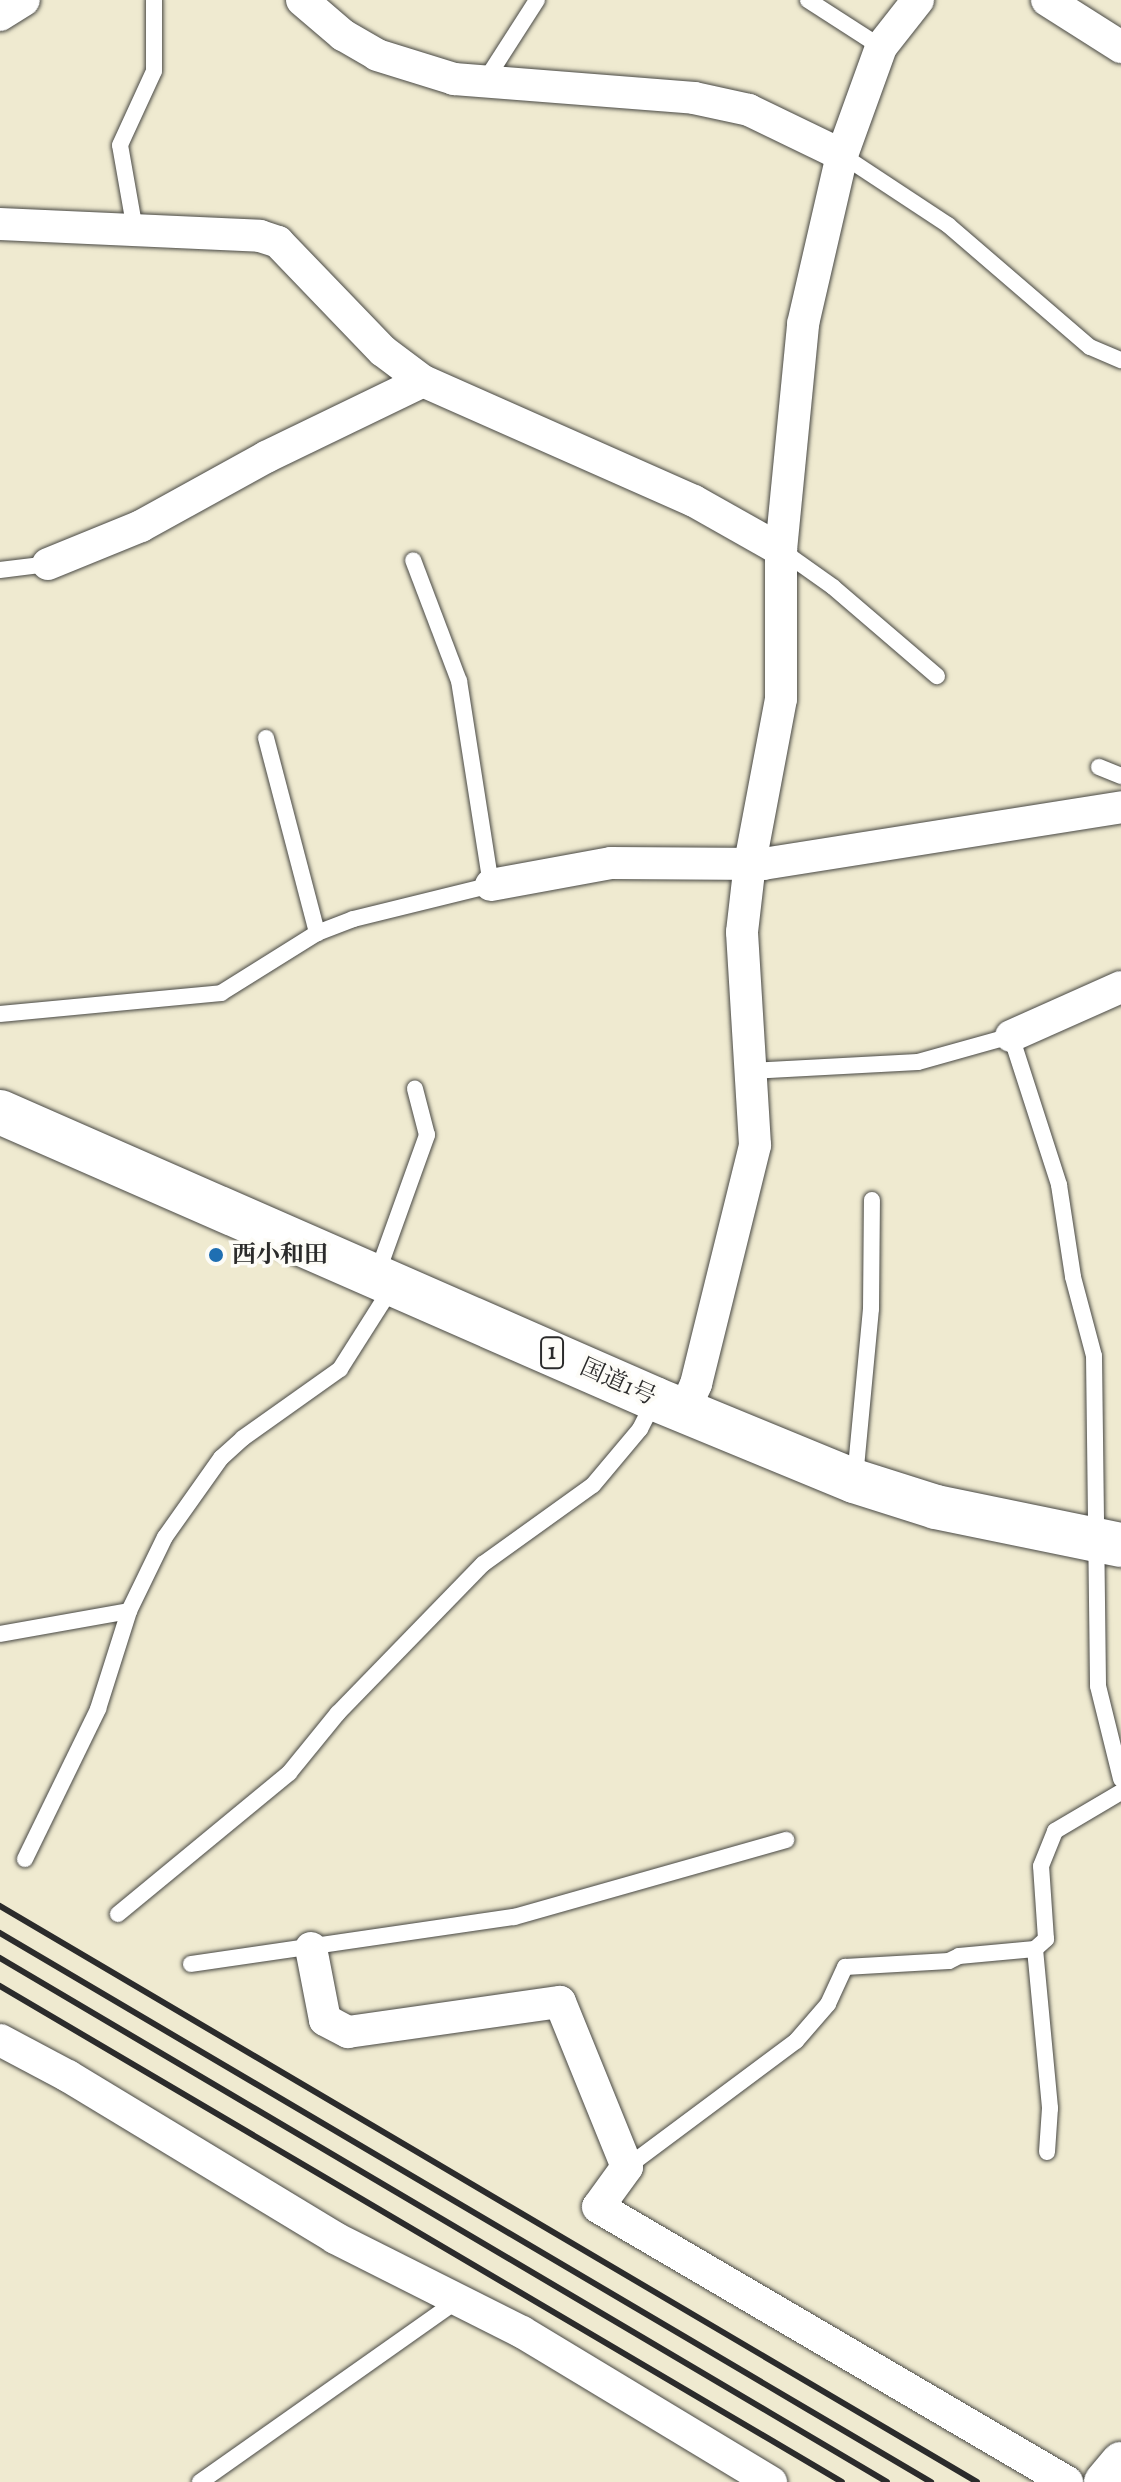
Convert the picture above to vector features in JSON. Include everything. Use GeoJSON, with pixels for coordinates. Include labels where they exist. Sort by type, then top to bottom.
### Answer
{"type":"FeatureCollection","features":[{"type":"Feature","properties":{"kind":"highway","name":"国道1号"},"geometry":{"type":"LineString","coordinates":[[0,1112],[670,1405],[854,1481],[936,1507],[1109,1544]]}},
{"type":"Feature","properties":{"kind":"street"},"geometry":{"type":"LineString","coordinates":[[0,15],[24,0]]}},
{"type":"Feature","properties":{"kind":"street"},"geometry":{"type":"LineString","coordinates":[[302,0],[343,35],[377,55],[454,79],[694,98],[749,110],[842,155]]}},
{"type":"Feature","properties":{"kind":"street"},"geometry":{"type":"LineString","coordinates":[[670,1405],[696,1384],[755,1145],[742,932],[750,863],[781,699],[781,550],[803,324],[842,155],[881,47],[918,0]]}},
{"type":"Feature","properties":{"kind":"street"},"geometry":{"type":"LineString","coordinates":[[1047,0],[1121,47]]}},
{"type":"Feature","properties":{"kind":"street"},"geometry":{"type":"LineString","coordinates":[[0,224],[260,236],[278,242],[383,351],[423,381],[694,501],[781,550]]}},
{"type":"Feature","properties":{"kind":"street"},"geometry":{"type":"LineString","coordinates":[[48,564],[141,526],[266,457],[423,381]]}},
{"type":"Feature","properties":{"kind":"street"},"geometry":{"type":"LineString","coordinates":[[491,885],[611,863],[763,864],[1121,807]]}},
{"type":"Feature","properties":{"kind":"street"},"geometry":{"type":"LineString","coordinates":[[1011,1036],[1121,987]]}},
{"type":"Feature","properties":{"kind":"street"},"geometry":{"type":"LineString","coordinates":[[311,1948],[325,2020],[348,2032],[560,2002],[627,2167],[598,2207],[1067,2482]]}},
{"type":"Feature","properties":{"kind":"street"},"geometry":{"type":"LineString","coordinates":[[0,2040],[68,2076],[335,2238],[522,2332],[771,2482]]}},
{"type":"Feature","properties":{"kind":"street"},"geometry":{"type":"LineString","coordinates":[[1104,2482],[1121,2462]]}},
{"type":"Feature","properties":{"kind":"lane"},"geometry":{"type":"LineString","coordinates":[[135,230],[120,145],[154,71],[154,0]]}},
{"type":"Feature","properties":{"kind":"lane"},"geometry":{"type":"LineString","coordinates":[[485,81],[537,0]]}},
{"type":"Feature","properties":{"kind":"lane"},"geometry":{"type":"LineString","coordinates":[[808,0],[881,47]]}},
{"type":"Feature","properties":{"kind":"lane"},"geometry":{"type":"LineString","coordinates":[[842,155],[948,225],[1090,347],[1121,360]]}},
{"type":"Feature","properties":{"kind":"lane"},"geometry":{"type":"LineString","coordinates":[[781,550],[833,587],[937,676]]}},
{"type":"Feature","properties":{"kind":"lane"},"geometry":{"type":"LineString","coordinates":[[0,1014],[221,993],[317,933],[353,919],[491,885],[459,681],[413,560]]}},
{"type":"Feature","properties":{"kind":"lane"},"geometry":{"type":"LineString","coordinates":[[0,570],[48,564]]}},
{"type":"Feature","properties":{"kind":"lane"},"geometry":{"type":"LineString","coordinates":[[266,738],[317,933]]}},
{"type":"Feature","properties":{"kind":"lane"},"geometry":{"type":"LineString","coordinates":[[1099,767],[1121,776]]}},
{"type":"Feature","properties":{"kind":"lane"},"geometry":{"type":"LineString","coordinates":[[750,1071],[918,1062],[1011,1036],[1059,1185],[1073,1277],[1094,1356],[1109,1544],[1098,1686],[1121,1779]]}},
{"type":"Feature","properties":{"kind":"lane"},"geometry":{"type":"LineString","coordinates":[[25,1859],[98,1709],[129,1611],[165,1537],[221,1458],[243,1438],[340,1369],[385,1280],[427,1135],[415,1089]]}},
{"type":"Feature","properties":{"kind":"lane"},"geometry":{"type":"LineString","coordinates":[[854,1481],[871,1309],[872,1200]]}},
{"type":"Feature","properties":{"kind":"lane"},"geometry":{"type":"LineString","coordinates":[[118,1914],[289,1773],[338,1713],[483,1564],[593,1485],[640,1429],[670,1405]]}},
{"type":"Feature","properties":{"kind":"lane"},"geometry":{"type":"LineString","coordinates":[[0,1634],[129,1611]]}},
{"type":"Feature","properties":{"kind":"lane"},"geometry":{"type":"LineString","coordinates":[[627,2167],[796,2041],[828,2004],[845,1967],[949,1961],[959,1956],[1035,1949],[1046,1939],[1041,1866],[1055,1831],[1121,1792]]}},
{"type":"Feature","properties":{"kind":"lane"},"geometry":{"type":"LineString","coordinates":[[191,1964],[514,1917],[786,1840]]}},
{"type":"Feature","properties":{"kind":"lane"},"geometry":{"type":"LineString","coordinates":[[1035,1949],[1050,2108],[1047,2152]]}},
{"type":"Feature","properties":{"kind":"lane"},"geometry":{"type":"LineString","coordinates":[[200,2482],[458,2300]]}},
{"type":"Feature","properties":{"kind":"railway"},"geometry":{"type":"LineString","coordinates":[[0,1906],[977,2482]]}},
{"type":"Feature","properties":{"kind":"railway"},"geometry":{"type":"LineString","coordinates":[[0,1933],[931,2482]]}},
{"type":"Feature","properties":{"kind":"railway"},"geometry":{"type":"LineString","coordinates":[[0,1958],[887,2482]]}},
{"type":"Feature","properties":{"kind":"railway"},"geometry":{"type":"LineString","coordinates":[[0,1986],[842,2482]]}},
{"type":"Feature","properties":{"kind":"place","name":"西小和田"},"geometry":{"type":"Point","coordinates":[216,1255]}}]}
